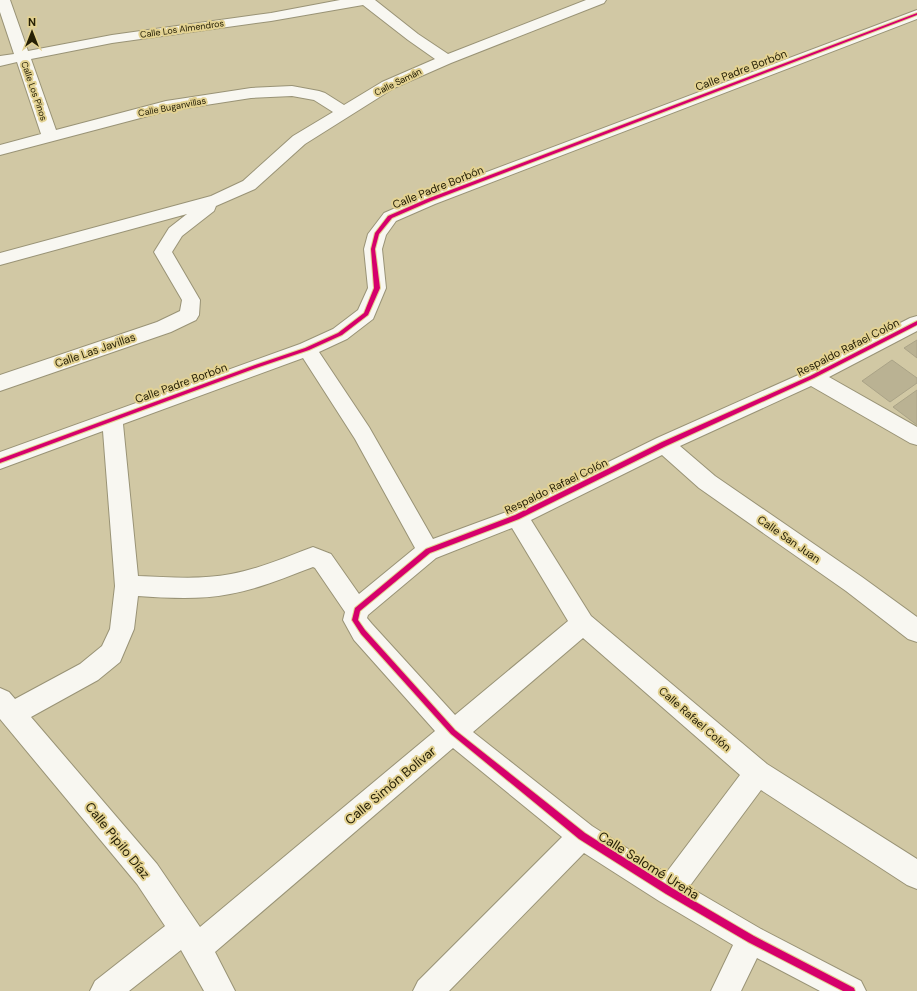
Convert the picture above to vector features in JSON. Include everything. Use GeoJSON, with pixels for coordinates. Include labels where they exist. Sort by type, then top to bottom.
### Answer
{"type":"FeatureCollection","features":[{"type":"Feature","properties":{"kind":"street","name":"Calle Los Pinos"},"geometry":{"type":"LineString","coordinates":[[3,0],[50,136]]}},
{"type":"Feature","properties":{"kind":"street","name":"Calle Los Almendros"},"geometry":{"type":"LineString","coordinates":[[0,61],[22,55],[112,38],[271,17],[365,0]]}},
{"type":"Feature","properties":{"kind":"street"},"geometry":{"type":"LineString","coordinates":[[365,0],[446,60]]}},
{"type":"Feature","properties":{"kind":"street","name":"Calle Samán"},"geometry":{"type":"LineString","coordinates":[[217,200],[249,185],[299,140],[388,85],[446,60],[599,0]]}},
{"type":"Feature","properties":{"kind":"street","name":"Calle Padre Borbón"},"geometry":{"type":"LineString","coordinates":[[0,461],[257,366],[308,349],[340,334],[366,314],[377,288],[372,249],[377,234],[390,217],[436,197],[917,14]]}},
{"type":"Feature","properties":{"kind":"street","name":"Calle Buganvillas"},"geometry":{"type":"LineString","coordinates":[[0,150],[166,106],[251,93],[292,91],[319,96],[343,112]]}},
{"type":"Feature","properties":{"kind":"street"},"geometry":{"type":"LineString","coordinates":[[0,259],[217,200]]}},
{"type":"Feature","properties":{"kind":"street","name":"Calle Las Javillas"},"geometry":{"type":"LineString","coordinates":[[0,383],[164,327],[189,315],[191,300],[163,252],[175,232],[217,200]]}},
{"type":"Feature","properties":{"kind":"street","name":"Respaldo Rafael Colón"},"geometry":{"type":"LineString","coordinates":[[357,610],[428,551],[516,517],[664,444],[812,377],[917,323]]}},
{"type":"Feature","properties":{"kind":"street"},"geometry":{"type":"LineString","coordinates":[[308,349],[362,433],[428,551]]}},
{"type":"Feature","properties":{"kind":"street"},"geometry":{"type":"LineString","coordinates":[[812,377],[917,437]]}},
{"type":"Feature","properties":{"kind":"street"},"geometry":{"type":"LineString","coordinates":[[6,707],[90,672],[110,654],[122,629],[127,586],[112,419]]}},
{"type":"Feature","properties":{"kind":"street","name":"Calle San Juan"},"geometry":{"type":"LineString","coordinates":[[664,444],[707,482],[917,631]]}},
{"type":"Feature","properties":{"kind":"street","name":"Calle Rafael Colón"},"geometry":{"type":"LineString","coordinates":[[516,517],[583,623],[758,773],[917,875]]}},
{"type":"Feature","properties":{"kind":"street"},"geometry":{"type":"LineString","coordinates":[[127,586],[191,588],[231,584],[275,571],[313,557],[323,561],[357,610],[355,620],[363,632],[453,732]]}},
{"type":"Feature","properties":{"kind":"street","name":"Calle Simón Bolívar"},"geometry":{"type":"LineString","coordinates":[[105,991],[190,939],[453,732],[583,623]]}},
{"type":"Feature","properties":{"kind":"street","name":"Calle Pipilo Díaz"},"geometry":{"type":"LineString","coordinates":[[6,707],[147,874],[190,939],[220,991]]}},
{"type":"Feature","properties":{"kind":"street","name":"Calle Salomé Ureña"},"geometry":{"type":"LineString","coordinates":[[453,732],[582,836],[669,891],[751,939],[850,991]]}},
{"type":"Feature","properties":{"kind":"street"},"geometry":{"type":"LineString","coordinates":[[669,891],[758,773]]}},
{"type":"Feature","properties":{"kind":"street"},"geometry":{"type":"LineString","coordinates":[[428,991],[582,836]]}},
{"type":"Feature","properties":{"kind":"street"},"geometry":{"type":"LineString","coordinates":[[726,991],[751,939]]}},
{"type":"Feature","properties":{"kind":"building"},"geometry":{"type":"Polygon","coordinates":[[[917,340],[917,358],[904,348],[917,340]]]}},
{"type":"Feature","properties":{"kind":"building"},"geometry":{"type":"Polygon","coordinates":[[[892,360],[917,378],[917,383],[890,402],[862,381],[892,360]]]}},
{"type":"Feature","properties":{"kind":"building"},"geometry":{"type":"Polygon","coordinates":[[[917,390],[917,425],[893,407],[917,390]]]}},
{"type":"Feature","properties":{"kind":"cycle path"},"geometry":{"type":"LineString","coordinates":[[0,461],[307,349],[340,334],[366,314],[377,288],[373,249],[377,234],[390,217],[429,200],[917,14]]}},
{"type":"Feature","properties":{"kind":"cycle path"},"geometry":{"type":"LineString","coordinates":[[851,991],[751,939],[669,891],[582,836],[453,732],[363,632],[355,620],[357,610],[428,551],[517,517],[664,444],[812,377],[917,323]]}}]}
